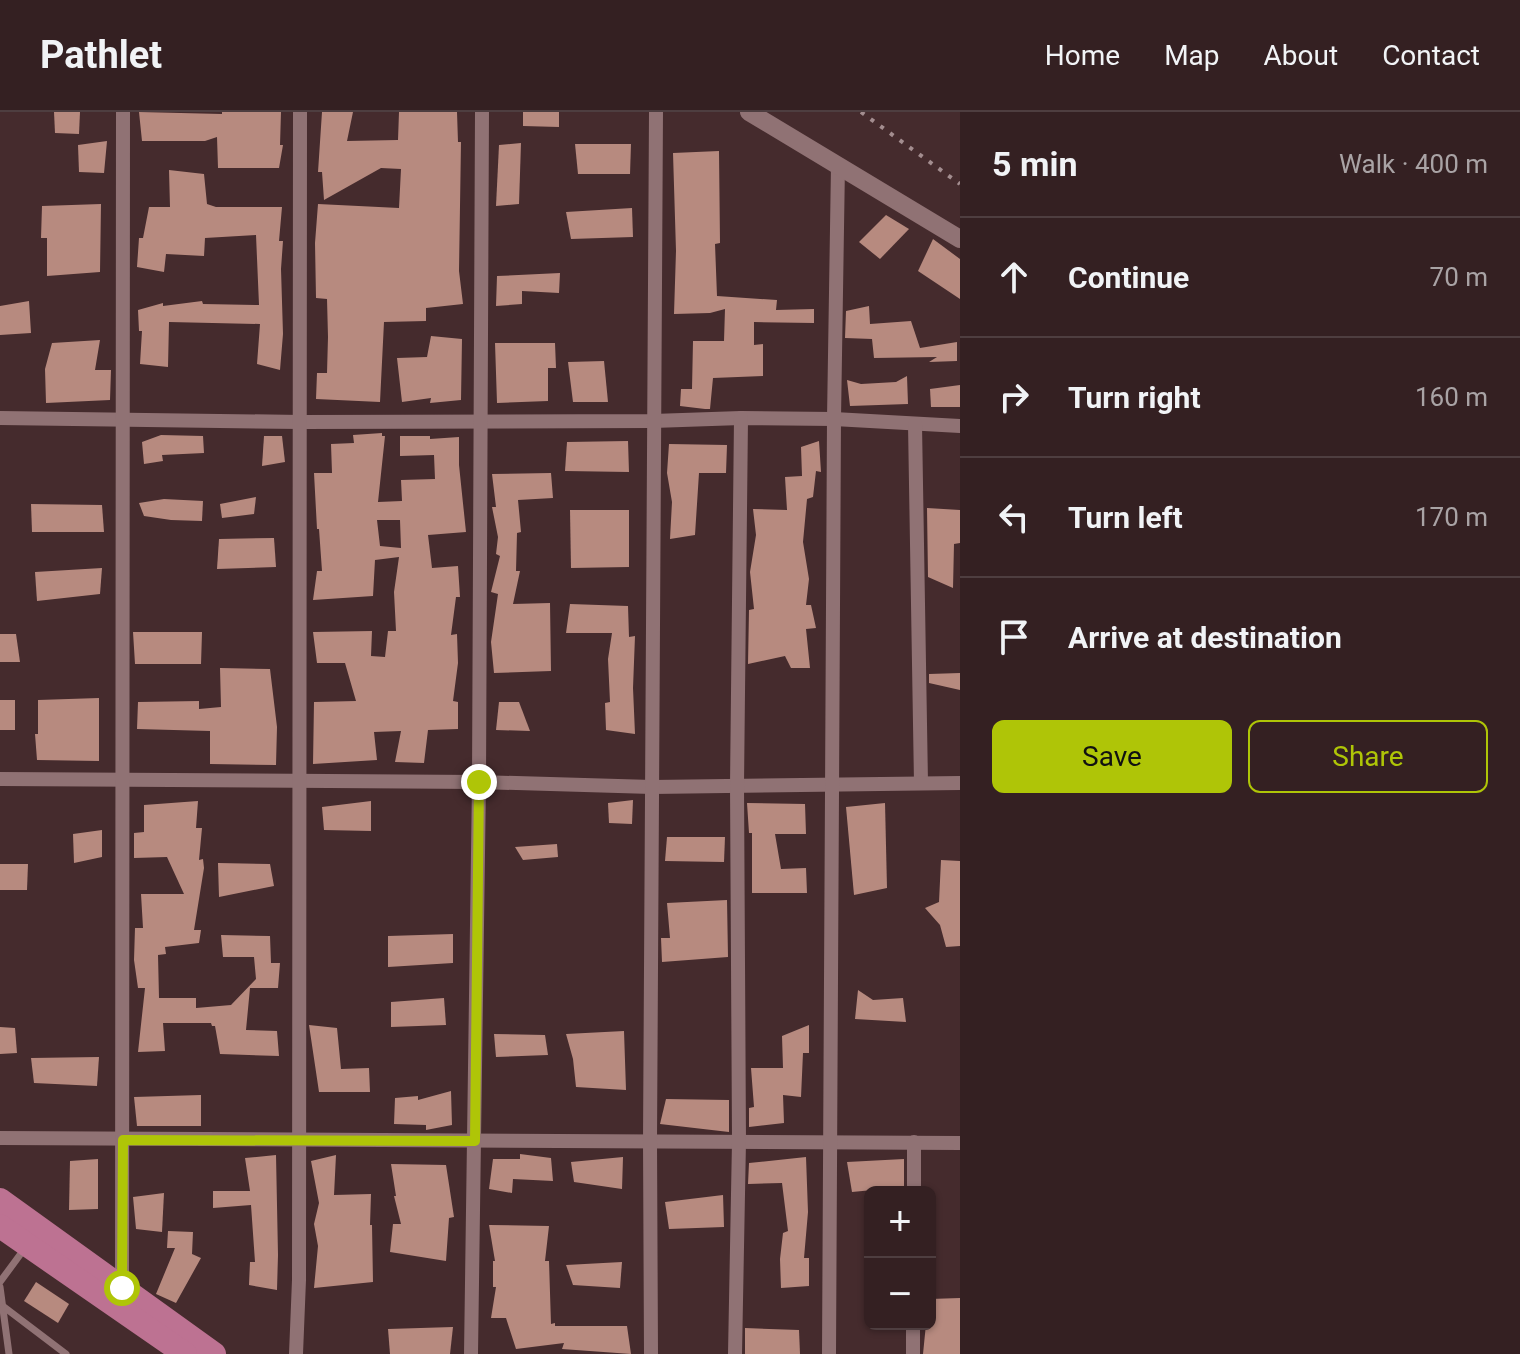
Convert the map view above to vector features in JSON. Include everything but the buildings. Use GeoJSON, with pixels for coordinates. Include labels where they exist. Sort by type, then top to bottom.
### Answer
{"type":"FeatureCollection","features":[{"type":"Feature","properties":{"kind":"highway"},"geometry":{"type":"LineString","coordinates":[[0,1200],[34,1236],[180,1352]]}},
{"type":"Feature","properties":{"kind":"highway"},"geometry":{"type":"LineString","coordinates":[[0,1226],[34,1236],[122,1288],[214,1354]]}},
{"type":"Feature","properties":{"kind":"street"},"geometry":{"type":"LineString","coordinates":[[122,1288],[123,112]]}},
{"type":"Feature","properties":{"kind":"street"},"geometry":{"type":"LineString","coordinates":[[296,1354],[301,782],[300,112]]}},
{"type":"Feature","properties":{"kind":"street"},"geometry":{"type":"LineString","coordinates":[[471,1354],[479,782],[482,112]]}},
{"type":"Feature","properties":{"kind":"street"},"geometry":{"type":"LineString","coordinates":[[651,1354],[656,112]]}},
{"type":"Feature","properties":{"kind":"street"},"geometry":{"type":"LineString","coordinates":[[749,112],[960,239]]}},
{"type":"Feature","properties":{"kind":"street"},"geometry":{"type":"LineString","coordinates":[[829,1354],[838,165]]}},
{"type":"Feature","properties":{"kind":"street"},"geometry":{"type":"LineString","coordinates":[[0,418],[301,422],[741,418],[960,426]]}},
{"type":"Feature","properties":{"kind":"street"},"geometry":{"type":"LineString","coordinates":[[735,1354],[739,1141],[737,785],[741,418]]}},
{"type":"Feature","properties":{"kind":"street"},"geometry":{"type":"LineString","coordinates":[[915,424],[921,783]]}},
{"type":"Feature","properties":{"kind":"street"},"geometry":{"type":"LineString","coordinates":[[0,779],[479,782],[652,787],[960,783]]}},
{"type":"Feature","properties":{"kind":"street"},"geometry":{"type":"LineString","coordinates":[[0,1138],[960,1143]]}},
{"type":"Feature","properties":{"kind":"street"},"geometry":{"type":"LineString","coordinates":[[914,1142],[914,1186]]}},
{"type":"Feature","properties":{"kind":"street"},"geometry":{"type":"LineString","coordinates":[[913,1330],[913,1354]]}},
{"type":"Feature","properties":{"kind":"lane"},"geometry":{"type":"LineString","coordinates":[[9,1354],[0,1284],[34,1236]]}},
{"type":"Feature","properties":{"kind":"lane"},"geometry":{"type":"LineString","coordinates":[[4,1307],[66,1354]]}},
{"type":"Feature","properties":{"kind":"railway"},"geometry":{"type":"LineString","coordinates":[[861,112],[960,184]]}},
{"type":"Feature","properties":{"kind":"route"},"geometry":{"type":"LineString","coordinates":[[122,1288],[123,1140],[475,1141],[479,782]]}}]}
